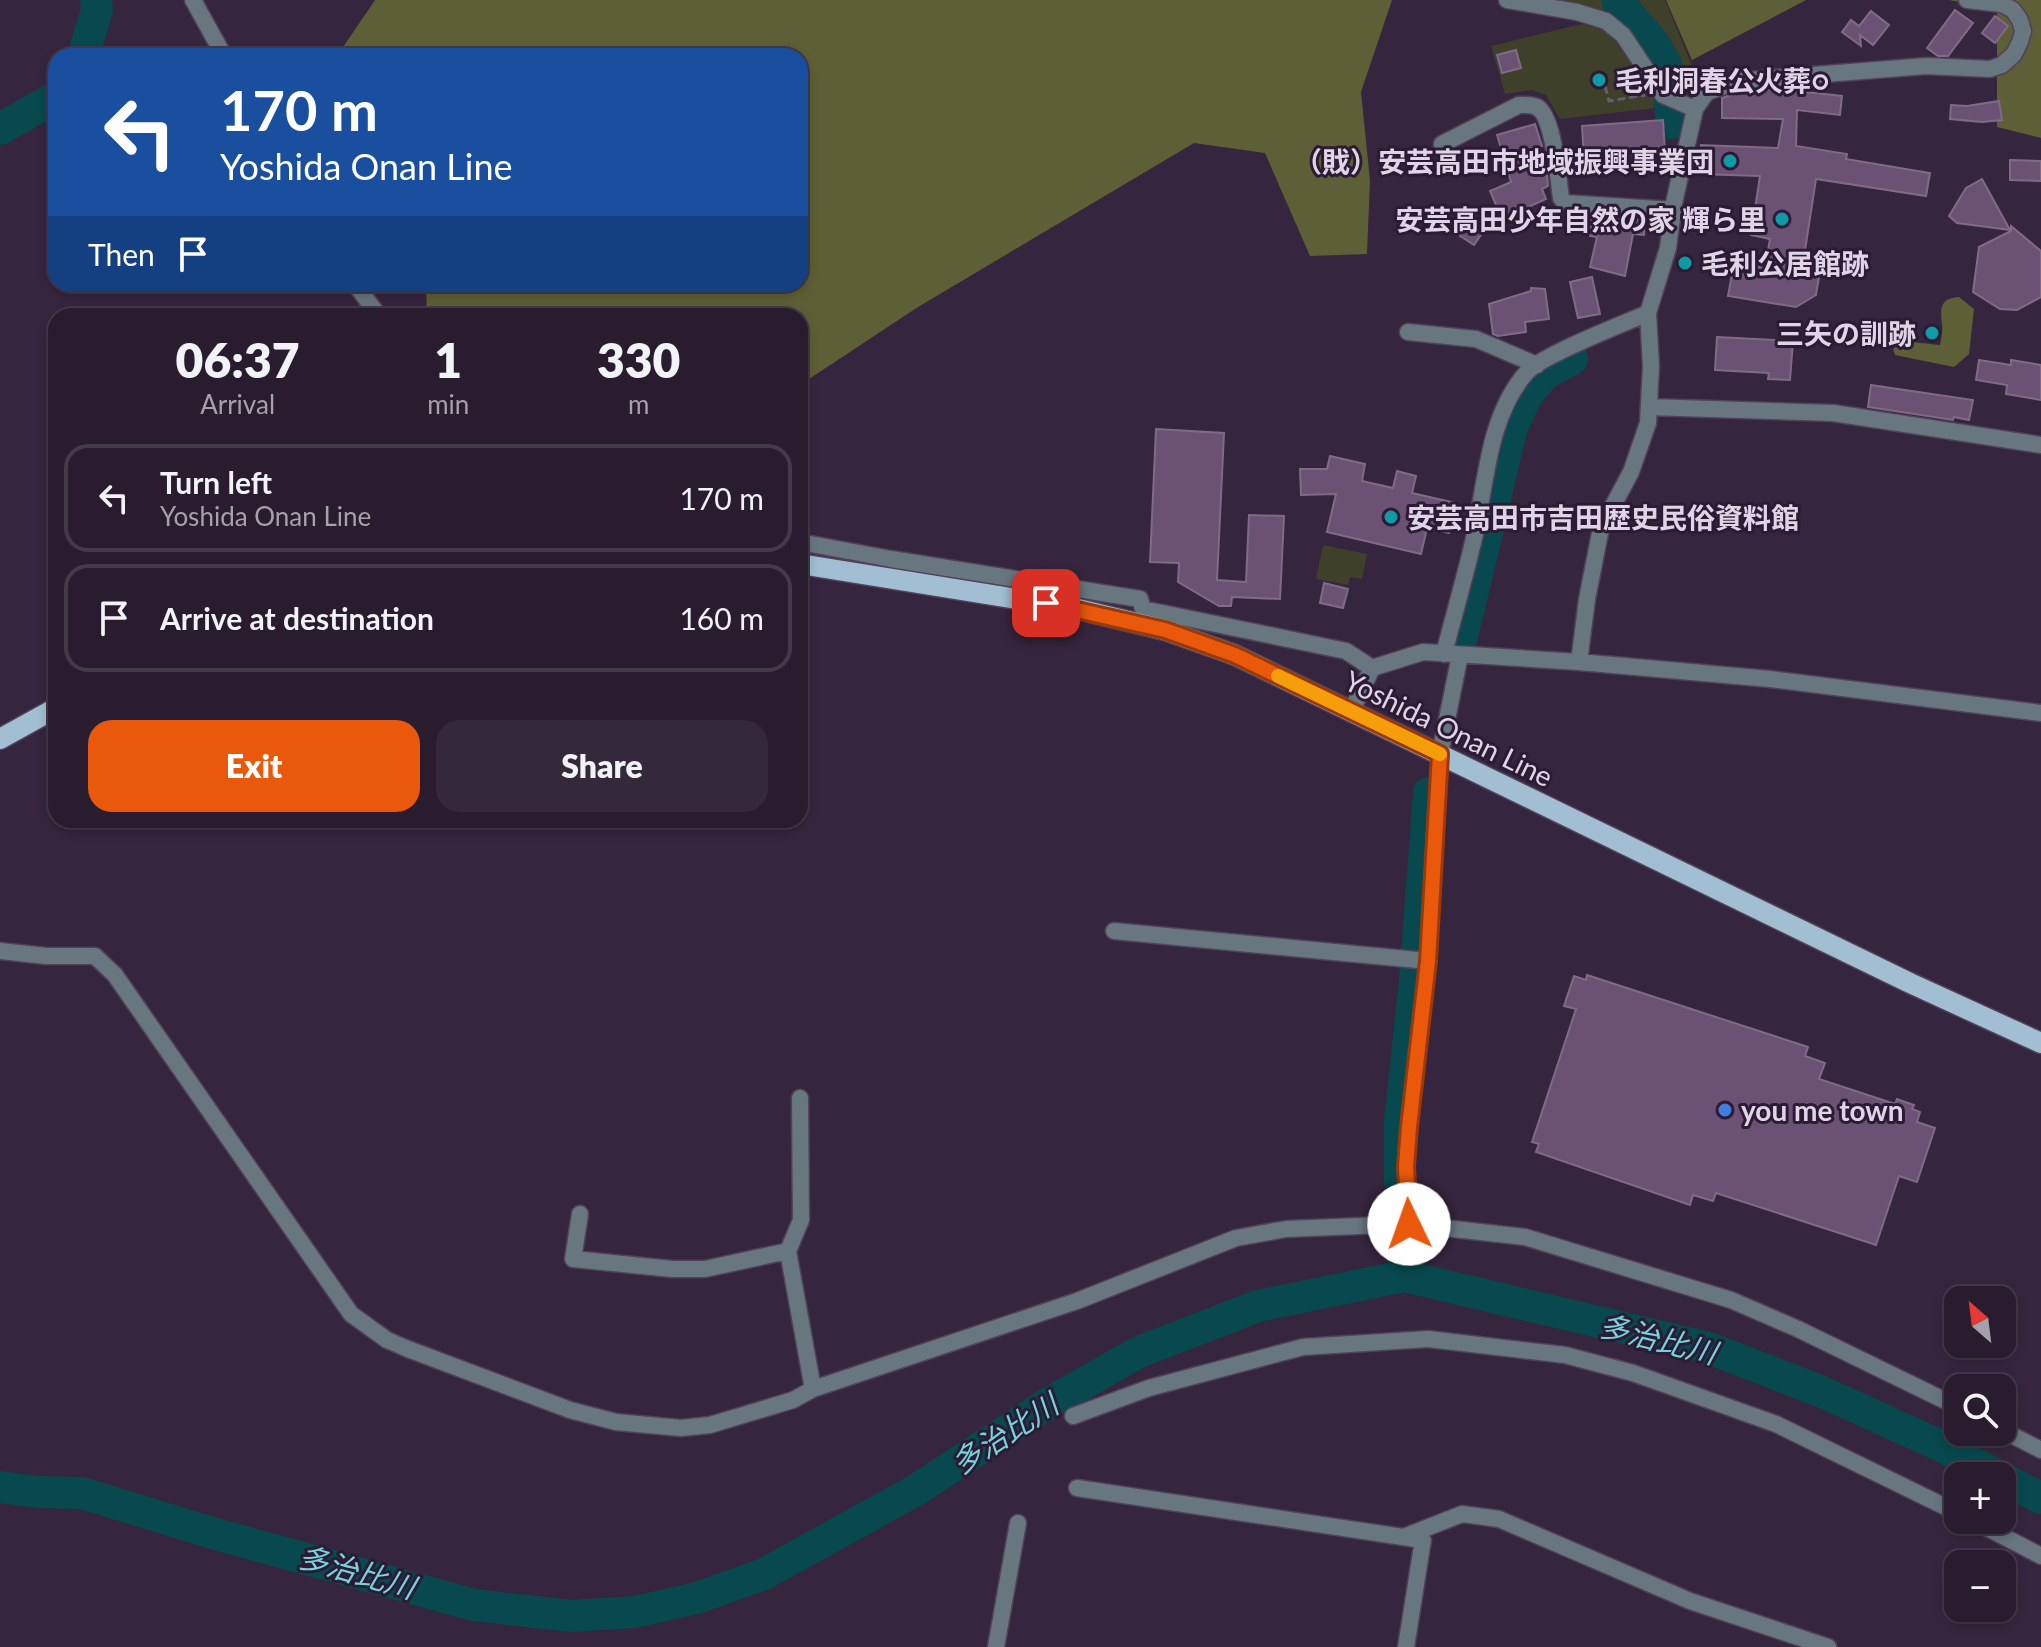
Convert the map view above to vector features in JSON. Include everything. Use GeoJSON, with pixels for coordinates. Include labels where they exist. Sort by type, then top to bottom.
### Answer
{"type":"FeatureCollection","features":[{"type":"Feature","properties":{"kind":"main road","name":"Yoshida Onan Line"},"geometry":{"type":"LineString","coordinates":[[808,565],[1074,608],[1165,630],[1235,655],[1910,983],[2041,1043]]}},
{"type":"Feature","properties":{"kind":"main road"},"geometry":{"type":"LineString","coordinates":[[0,739],[48,712]]}},
{"type":"Feature","properties":{"kind":"street"},"geometry":{"type":"LineString","coordinates":[[193,0],[220,48]]}},
{"type":"Feature","properties":{"kind":"street"},"geometry":{"type":"LineString","coordinates":[[1507,0],[1577,12],[1606,21],[1623,35],[1663,95],[1691,107]]}},
{"type":"Feature","properties":{"kind":"street"},"geometry":{"type":"LineString","coordinates":[[1579,662],[1601,528],[1631,472],[1648,423],[1651,366],[1648,313],[1668,248],[1691,107],[1707,92],[1738,81],[1926,66],[1990,69],[2002,65],[2014,54],[2020,42],[2023,31],[2020,20],[2013,10],[2002,4],[1967,0]]}},
{"type":"Feature","properties":{"kind":"street"},"geometry":{"type":"LineString","coordinates":[[1442,144],[1519,105],[1529,104],[1544,114],[1549,125],[1561,198],[1565,203],[1673,210]]}},
{"type":"Feature","properties":{"kind":"street"},"geometry":{"type":"LineString","coordinates":[[1409,1224],[1406,1166],[1428,961],[1440,754],[1452,654],[1499,419],[1528,370],[1648,313]]}},
{"type":"Feature","properties":{"kind":"street"},"geometry":{"type":"LineString","coordinates":[[1408,332],[1476,339],[1537,365]]}},
{"type":"Feature","properties":{"kind":"street"},"geometry":{"type":"LineString","coordinates":[[1649,407],[1833,413],[2041,445]]}},
{"type":"Feature","properties":{"kind":"street"},"geometry":{"type":"LineString","coordinates":[[808,543],[1140,599],[1143,609],[1346,651],[1372,668]]}},
{"type":"Feature","properties":{"kind":"street"},"geometry":{"type":"LineString","coordinates":[[1351,712],[1372,668],[1423,652],[1770,679],[2041,713]]}},
{"type":"Feature","properties":{"kind":"street"},"geometry":{"type":"LineString","coordinates":[[1114,931],[1428,961]]}},
{"type":"Feature","properties":{"kind":"street"},"geometry":{"type":"LineString","coordinates":[[0,951],[46,956],[95,956],[115,975],[351,1314],[387,1340],[597,1419],[681,1428],[710,1425],[793,1400],[813,1389],[1077,1301],[1236,1238],[1286,1229],[1409,1224],[1525,1237],[1731,1300],[1944,1400]]}},
{"type":"Feature","properties":{"kind":"street"},"geometry":{"type":"LineString","coordinates":[[800,1098],[801,1220],[788,1251],[813,1389]]}},
{"type":"Feature","properties":{"kind":"street"},"geometry":{"type":"LineString","coordinates":[[580,1214],[573,1259],[672,1269],[705,1269],[788,1251]]}},
{"type":"Feature","properties":{"kind":"street"},"geometry":{"type":"LineString","coordinates":[[1073,1416],[1149,1388],[1303,1347],[1428,1339],[1565,1355],[1633,1373],[1776,1424],[1944,1506]]}},
{"type":"Feature","properties":{"kind":"street"},"geometry":{"type":"LineString","coordinates":[[2016,1437],[2041,1450]]}},
{"type":"Feature","properties":{"kind":"street"},"geometry":{"type":"LineString","coordinates":[[1077,1488],[1423,1540],[1406,1647]]}},
{"type":"Feature","properties":{"kind":"street"},"geometry":{"type":"LineString","coordinates":[[1404,1537],[1462,1514],[1499,1519],[1690,1601],[1828,1647]]}},
{"type":"Feature","properties":{"kind":"street"},"geometry":{"type":"LineString","coordinates":[[996,1647],[1018,1523]]}},
{"type":"Feature","properties":{"kind":"street"},"geometry":{"type":"LineString","coordinates":[[1999,1534],[2041,1556]]}},
{"type":"Feature","properties":{"kind":"path"},"geometry":{"type":"LineString","coordinates":[[1605,86],[1609,101],[1638,96]]}},
{"type":"Feature","properties":{"kind":"green space"},"geometry":{"type":"Polygon","coordinates":[[[375,0],[1392,0],[1361,92],[1370,181],[1367,254],[1310,256],[1265,153],[1194,143],[918,307],[808,380],[808,308],[427,308],[426,292],[808,292],[808,48],[342,48],[375,0]]]}},
{"type":"Feature","properties":{"kind":"green space"},"geometry":{"type":"Polygon","coordinates":[[[1543,0],[1665,0],[1698,80],[1685,92],[1661,81],[1618,20],[1600,10],[1543,0]]]}},
{"type":"Feature","properties":{"kind":"green space"},"geometry":{"type":"Polygon","coordinates":[[[1666,0],[1806,0],[1692,60],[1666,0]]]}},
{"type":"Feature","properties":{"kind":"green space"},"geometry":{"type":"Polygon","coordinates":[[[1949,0],[2041,0],[2041,138],[1997,127],[1997,9],[1949,0]]]}},
{"type":"Feature","properties":{"kind":"green space"},"geometry":{"type":"Polygon","coordinates":[[[1582,24],[1607,30],[1663,107],[1560,119],[1546,95],[1532,90],[1505,94],[1491,46],[1582,24]]]}},
{"type":"Feature","properties":{"kind":"green space"},"geometry":{"type":"Polygon","coordinates":[[[1959,297],[1974,309],[1969,354],[1954,367],[1895,355],[1893,349],[1902,341],[1940,345],[1943,305],[1959,297]]]}},
{"type":"Feature","properties":{"kind":"green space"},"geometry":{"type":"Polygon","coordinates":[[[1323,545],[1367,554],[1362,579],[1350,577],[1348,585],[1316,579],[1323,545]]]}},
{"type":"Feature","properties":{"kind":"building"},"geometry":{"type":"Polygon","coordinates":[[[1955,10],[1973,23],[1948,56],[1938,56],[1927,48],[1955,10]]]}},
{"type":"Feature","properties":{"kind":"building"},"geometry":{"type":"Polygon","coordinates":[[[1871,11],[1889,25],[1873,45],[1860,35],[1861,46],[1842,32],[1851,20],[1859,26],[1871,11]]]}},
{"type":"Feature","properties":{"kind":"building"},"geometry":{"type":"Polygon","coordinates":[[[1995,16],[2008,26],[1995,43],[1982,33],[1995,16]]]}},
{"type":"Feature","properties":{"kind":"building"},"geometry":{"type":"Polygon","coordinates":[[[1516,50],[1521,68],[1502,73],[1497,55],[1516,50]]]}},
{"type":"Feature","properties":{"kind":"building","name":"安芸高田少年自然の家 輝ら里"},"geometry":{"type":"Polygon","coordinates":[[[1797,87],[1797,91],[1842,96],[1840,115],[1797,110],[1796,146],[1847,154],[1846,159],[1930,173],[1926,196],[1816,179],[1804,257],[1819,277],[1816,295],[1796,307],[1728,296],[1734,263],[1765,268],[1770,239],[1751,235],[1760,176],[1699,174],[1701,145],[1778,148],[1783,119],[1722,118],[1722,98],[1740,92],[1797,87]]]}},
{"type":"Feature","properties":{"kind":"building"},"geometry":{"type":"Polygon","coordinates":[[[1999,101],[2002,120],[1950,119],[1951,105],[1999,101]]]}},
{"type":"Feature","properties":{"kind":"building"},"geometry":{"type":"Polygon","coordinates":[[[1663,120],[1665,152],[1584,158],[1582,126],[1663,120]]]}},
{"type":"Feature","properties":{"kind":"building"},"geometry":{"type":"Polygon","coordinates":[[[1535,124],[1542,146],[1535,148],[1547,175],[1548,186],[1542,189],[1546,199],[1502,219],[1490,191],[1511,182],[1497,135],[1535,124]]]}},
{"type":"Feature","properties":{"kind":"building"},"geometry":{"type":"Polygon","coordinates":[[[2010,160],[2041,161],[2041,181],[2010,180],[2010,160]]]}},
{"type":"Feature","properties":{"kind":"building"},"geometry":{"type":"Polygon","coordinates":[[[1982,179],[2010,230],[1957,223],[1949,216],[1966,188],[1982,179]]]}},
{"type":"Feature","properties":{"kind":"building"},"geometry":{"type":"Polygon","coordinates":[[[1466,216],[1485,229],[1474,245],[1454,232],[1466,216]]]}},
{"type":"Feature","properties":{"kind":"building"},"geometry":{"type":"Polygon","coordinates":[[[1592,216],[1645,220],[1644,235],[1633,234],[1625,276],[1590,267],[1597,237],[1590,236],[1592,216]]]}},
{"type":"Feature","properties":{"kind":"building"},"geometry":{"type":"Polygon","coordinates":[[[2011,226],[2041,251],[2041,297],[2017,310],[2000,309],[1973,292],[1979,247],[2011,231],[2011,226]]]}},
{"type":"Feature","properties":{"kind":"building"},"geometry":{"type":"Polygon","coordinates":[[[1592,277],[1600,314],[1578,318],[1570,282],[1592,277]]]}},
{"type":"Feature","properties":{"kind":"building"},"geometry":{"type":"Polygon","coordinates":[[[1531,288],[1545,289],[1549,319],[1525,322],[1526,332],[1493,334],[1489,304],[1531,291],[1531,288]]]}},
{"type":"Feature","properties":{"kind":"building"},"geometry":{"type":"Polygon","coordinates":[[[1717,337],[1793,341],[1790,380],[1768,379],[1769,373],[1715,370],[1717,337]]]}},
{"type":"Feature","properties":{"kind":"building"},"geometry":{"type":"Polygon","coordinates":[[[1979,360],[2011,365],[2011,360],[2041,365],[2041,400],[2006,394],[2007,385],[1976,380],[1979,360]]]}},
{"type":"Feature","properties":{"kind":"building"},"geometry":{"type":"Polygon","coordinates":[[[1871,385],[1973,400],[1969,420],[1868,407],[1871,385]]]}},
{"type":"Feature","properties":{"kind":"building"},"geometry":{"type":"Polygon","coordinates":[[[1156,429],[1224,433],[1217,580],[1246,582],[1249,515],[1284,516],[1280,599],[1232,597],[1231,606],[1219,606],[1178,582],[1179,563],[1150,562],[1156,429]]]}},
{"type":"Feature","properties":{"kind":"building"},"geometry":{"type":"Polygon","coordinates":[[[1330,456],[1365,464],[1362,481],[1393,488],[1397,471],[1416,476],[1412,493],[1456,503],[1449,533],[1427,528],[1421,554],[1327,532],[1336,494],[1301,495],[1300,469],[1327,469],[1330,456]]]}},
{"type":"Feature","properties":{"kind":"building"},"geometry":{"type":"Polygon","coordinates":[[[1324,583],[1348,589],[1343,608],[1320,603],[1324,583]]]}},
{"type":"Feature","properties":{"kind":"building"},"geometry":{"type":"Polygon","coordinates":[[[1587,975],[1808,1047],[1805,1056],[1825,1063],[1819,1079],[1895,1104],[1897,1099],[1914,1105],[1912,1109],[1920,1112],[1917,1122],[1935,1128],[1917,1182],[1899,1176],[1876,1245],[1716,1193],[1713,1201],[1693,1195],[1690,1205],[1536,1152],[1539,1144],[1532,1142],[1576,1009],[1564,1006],[1574,976],[1586,980],[1587,975]]]}},
{"type":"Feature","properties":{"kind":"waterway"},"geometry":{"type":"LineString","coordinates":[[85,48],[97,10],[96,0]]}},
{"type":"Feature","properties":{"kind":"waterway"},"geometry":{"type":"LineString","coordinates":[[1617,0],[1652,41],[1666,64],[1672,123]]}},
{"type":"Feature","properties":{"kind":"waterway"},"geometry":{"type":"LineString","coordinates":[[0,129],[48,102]]}},
{"type":"Feature","properties":{"kind":"waterway"},"geometry":{"type":"LineString","coordinates":[[1462,637],[1512,427],[1528,393],[1545,374],[1572,359]]}},
{"type":"Feature","properties":{"kind":"waterway"},"geometry":{"type":"LineString","coordinates":[[1400,1181],[1400,1120],[1415,980],[1429,793]]}},
{"type":"Feature","properties":{"kind":"waterway"},"geometry":{"type":"LineString","coordinates":[[1403,1243],[1404,1276]]}},
{"type":"Feature","properties":{"kind":"waterway","name":"多治比川"},"geometry":{"type":"LineString","coordinates":[[0,1487],[82,1493],[219,1535],[474,1605],[571,1616],[635,1612],[697,1598],[764,1574],[916,1490],[1049,1403],[1139,1352],[1258,1306],[1404,1276],[1709,1348],[1820,1391],[1972,1462]]}},
{"type":"Feature","properties":{"kind":"waterway","name":"多治比川"},"geometry":{"type":"LineString","coordinates":[[2016,1485],[2041,1498]]}},
{"type":"Feature","properties":{"kind":"slow traffic"},"geometry":{"type":"LineString","coordinates":[[1278,676],[1440,754]]}},
{"type":"Feature","properties":{"kind":"place","name":"毛利洞春公火葬○"},"geometry":{"type":"Point","coordinates":[1599,80]}},
{"type":"Feature","properties":{"kind":"place","name":"（戝）安芸高田市地域振興事業団"},"geometry":{"type":"Point","coordinates":[1730,161]}},
{"type":"Feature","properties":{"kind":"place","name":"安芸高田少年自然の家 輝ら里"},"geometry":{"type":"Point","coordinates":[1782,219]}},
{"type":"Feature","properties":{"kind":"place","name":"毛利公居館跡"},"geometry":{"type":"Point","coordinates":[1685,263]}},
{"type":"Feature","properties":{"kind":"place","name":"三矢の訓跡"},"geometry":{"type":"Point","coordinates":[1932,333]}},
{"type":"Feature","properties":{"kind":"place","name":"安芸高田市吉田歴史民俗資料館"},"geometry":{"type":"Point","coordinates":[1391,517]}},
{"type":"Feature","properties":{"kind":"place","name":"you me town"},"geometry":{"type":"Point","coordinates":[1725,1110]}},
{"type":"Feature","properties":{"kind":"route"},"geometry":{"type":"LineString","coordinates":[[1046,603],[1165,630],[1235,655],[1440,754],[1428,961],[1406,1166],[1409,1224]]}}]}
